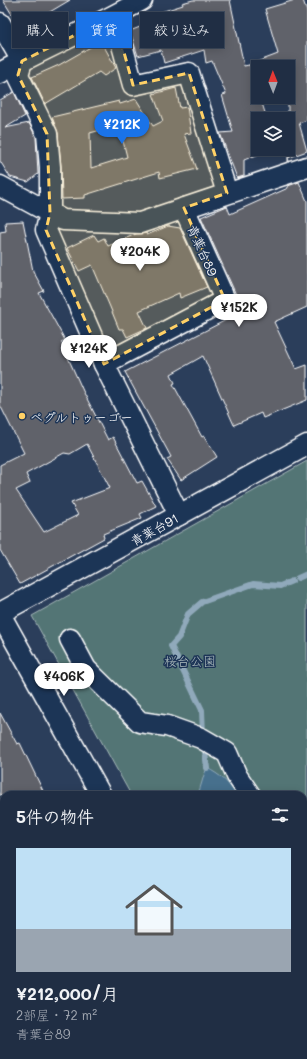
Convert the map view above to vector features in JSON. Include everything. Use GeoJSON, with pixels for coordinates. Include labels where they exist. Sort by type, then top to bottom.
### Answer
{"type":"FeatureCollection","features":[{"type":"Feature","properties":{"kind":"street"},"geometry":{"type":"LineString","coordinates":[[121,12],[142,0]]}},
{"type":"Feature","properties":{"kind":"street"},"geometry":{"type":"LineString","coordinates":[[0,23],[22,61],[18,75],[47,134],[50,167],[50,213],[46,230],[104,364],[179,515]]}},
{"type":"Feature","properties":{"kind":"street"},"geometry":{"type":"LineString","coordinates":[[0,73],[76,35]]}},
{"type":"Feature","properties":{"kind":"street"},"geometry":{"type":"LineString","coordinates":[[123,48],[133,85],[189,73],[227,194]]}},
{"type":"Feature","properties":{"kind":"street"},"geometry":{"type":"LineString","coordinates":[[0,186],[63,220],[140,223],[307,167]]}},
{"type":"Feature","properties":{"kind":"street","name":"青葉台89"},"geometry":{"type":"LineString","coordinates":[[104,364],[225,300],[184,208]]}},
{"type":"Feature","properties":{"kind":"street","name":"青葉台91"},"geometry":{"type":"LineString","coordinates":[[0,613],[307,445]]}},
{"type":"Feature","properties":{"kind":"street"},"geometry":{"type":"LineString","coordinates":[[0,613],[99,791]]}},
{"type":"Feature","properties":{"kind":"street"},"geometry":{"type":"LineString","coordinates":[[70,639],[86,669],[140,722],[167,726],[194,735],[227,752],[237,776],[247,791]]}},
{"type":"Feature","properties":{"kind":"highlighted area"},"geometry":{"type":"Polygon","coordinates":[[[114,16],[133,85],[189,73],[227,193],[184,208],[225,300],[104,364],[46,230],[50,213],[47,134],[18,75],[22,61],[114,16]]]}},
{"type":"Feature","properties":{"kind":"green space","name":"桜台公園"},"geometry":{"type":"Polygon","coordinates":[[[307,461],[307,791],[129,791],[32,616],[307,461]]]}},
{"type":"Feature","properties":{"kind":"water"},"geometry":{"type":"Polygon","coordinates":[[[207,768],[224,779],[233,791],[199,791],[207,768]]]}},
{"type":"Feature","properties":{"kind":"building"},"geometry":{"type":"Polygon","coordinates":[[[3,0],[70,0],[50,12],[12,12],[12,14],[3,0]]]}},
{"type":"Feature","properties":{"kind":"building"},"geometry":{"type":"Polygon","coordinates":[[[193,0],[230,0],[244,66],[251,64],[251,104],[262,104],[265,112],[251,112],[251,156],[254,156],[244,160],[244,176],[237,178],[220,133],[233,132],[222,95],[226,94],[212,61],[206,63],[204,50],[164,63],[161,50],[138,56],[132,37],[132,30],[140,27],[140,48],[224,48],[224,12],[161,12],[183,5],[182,3],[193,0]]]}},
{"type":"Feature","properties":{"kind":"building"},"geometry":{"type":"Polygon","coordinates":[[[295,0],[303,0],[307,12],[307,120],[299,123],[307,151],[295,155],[295,112],[288,112],[288,104],[295,104],[295,60],[262,60],[278,54],[265,9],[295,0]]]}},
{"type":"Feature","properties":{"kind":"building"},"geometry":{"type":"Polygon","coordinates":[[[89,48],[105,48],[116,68],[104,76],[99,72],[45,104],[32,77],[59,65],[89,48]]]}},
{"type":"Feature","properties":{"kind":"building"},"geometry":{"type":"Polygon","coordinates":[[[176,88],[180,108],[187,107],[191,133],[184,134],[197,169],[160,178],[159,172],[85,195],[85,198],[62,199],[58,133],[52,117],[119,101],[120,104],[136,99],[153,126],[163,121],[153,94],[176,88]],[[119,125],[90,133],[91,168],[127,157],[119,125]]]}},
{"type":"Feature","properties":{"kind":"building"},"geometry":{"type":"Polygon","coordinates":[[[14,92],[25,116],[5,128],[29,123],[36,137],[38,174],[28,182],[10,177],[0,161],[0,100],[14,92]]]}},
{"type":"Feature","properties":{"kind":"building"},"geometry":{"type":"Polygon","coordinates":[[[299,182],[307,201],[307,307],[274,322],[296,369],[307,365],[307,400],[263,418],[261,413],[234,425],[203,356],[171,374],[175,383],[173,384],[202,437],[204,436],[217,457],[181,480],[167,459],[171,457],[125,372],[230,318],[228,314],[242,308],[201,217],[227,206],[230,214],[299,182]]]}},
{"type":"Feature","properties":{"kind":"building"},"geometry":{"type":"Polygon","coordinates":[[[23,221],[33,271],[44,291],[39,293],[65,340],[61,342],[83,391],[108,440],[113,437],[137,483],[142,481],[156,506],[140,514],[142,518],[103,534],[104,538],[20,584],[0,550],[0,465],[24,453],[0,405],[0,232],[6,231],[5,222],[23,221]],[[87,444],[70,454],[64,453],[26,474],[30,483],[16,490],[44,532],[78,515],[71,503],[110,488],[87,444]]]}},
{"type":"Feature","properties":{"kind":"building"},"geometry":{"type":"Polygon","coordinates":[[[168,226],[180,228],[207,287],[180,298],[179,293],[139,311],[147,328],[127,337],[123,329],[119,329],[92,265],[79,271],[67,248],[94,235],[98,241],[104,238],[108,246],[136,234],[146,233],[147,235],[168,226]]]}},
{"type":"Feature","properties":{"kind":"building"},"geometry":{"type":"Polygon","coordinates":[[[0,713],[17,744],[20,743],[43,791],[0,791],[0,713]]]}},
{"type":"Feature","properties":{"kind":"waterway"},"geometry":{"type":"LineString","coordinates":[[298,578],[307,574]]}},
{"type":"Feature","properties":{"kind":"waterway"},"geometry":{"type":"LineString","coordinates":[[203,735],[202,710],[171,646],[179,637],[188,614],[202,602],[253,584],[280,586],[292,581]]}},
{"type":"Feature","properties":{"kind":"waterway"},"geometry":{"type":"LineString","coordinates":[[204,744],[207,768]]}},
{"type":"Feature","properties":{"kind":"place","name":"ペグルトゥーゴー"},"geometry":{"type":"Point","coordinates":[22,416]}}]}
